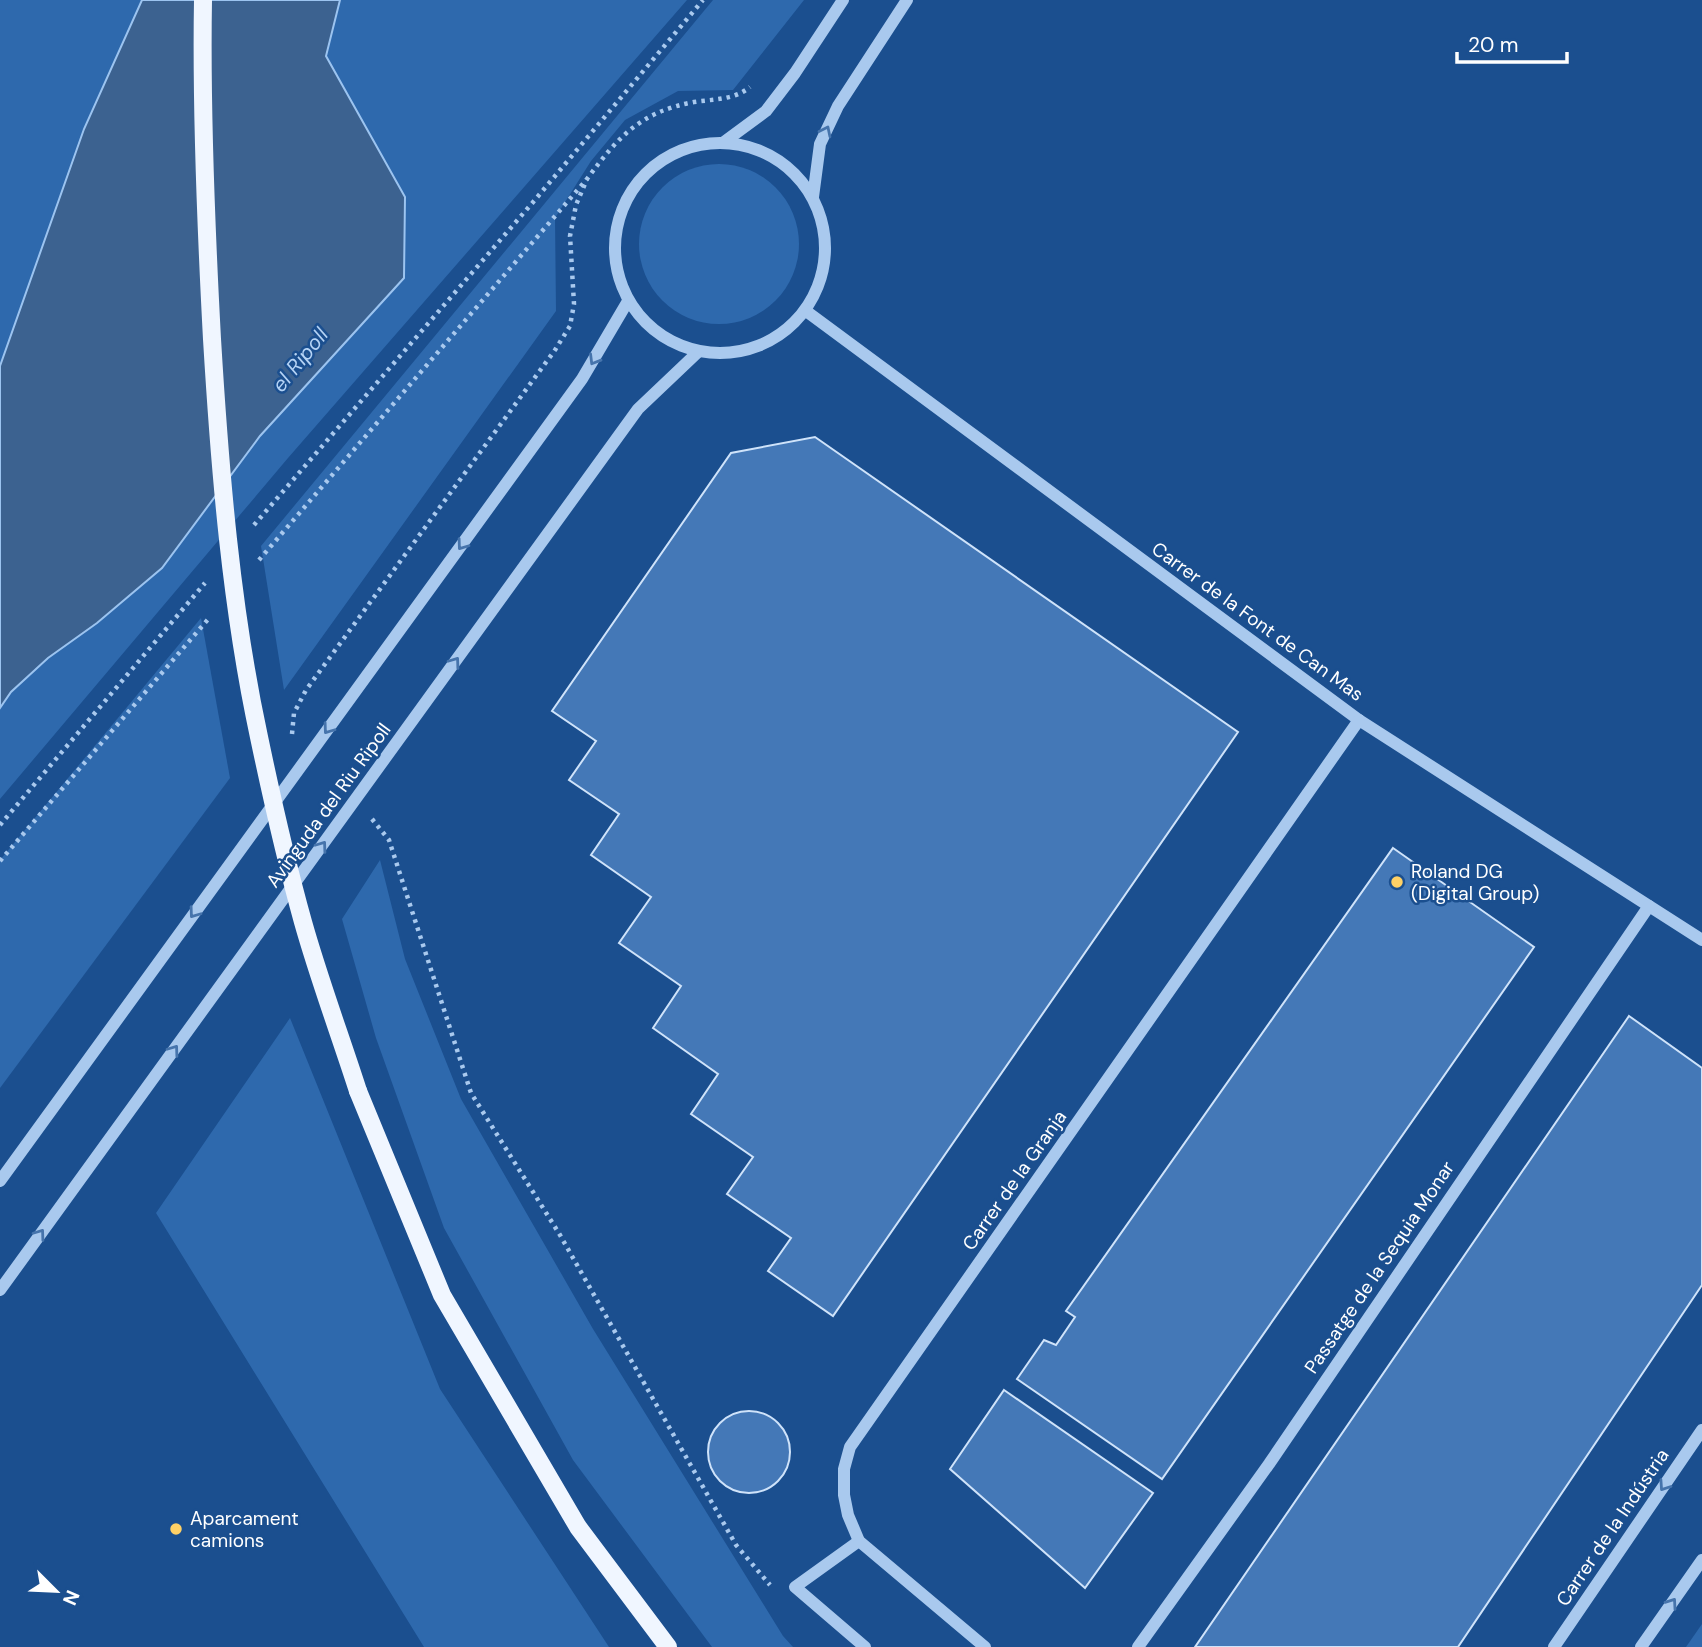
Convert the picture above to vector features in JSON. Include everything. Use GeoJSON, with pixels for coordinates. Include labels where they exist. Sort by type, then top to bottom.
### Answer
{"type":"FeatureCollection","features":[{"type":"Feature","properties":{"kind":"main road"},"geometry":{"type":"LineString","coordinates":[[203,0],[206,242],[217,418],[228,534],[258,734],[303,924],[358,1091],[442,1295],[578,1527],[668,1647]]}},
{"type":"Feature","properties":{"kind":"street"},"geometry":{"type":"LineString","coordinates":[[724,142],[766,111],[795,73],[842,0]]}},
{"type":"Feature","properties":{"kind":"street"},"geometry":{"type":"LineString","coordinates":[[813,197],[820,144],[838,106],[907,0]]}},
{"type":"Feature","properties":{"kind":"street"},"geometry":{"type":"LineString","coordinates":[[724,142],[751,147],[776,158],[797,175],[813,197],[823,225],[826,255],[820,284],[806,311],[785,332],[758,347],[728,354],[698,352],[670,342],[647,324],[628,301],[617,271],[615,239],[622,208],[639,180],[663,159],[693,146],[724,142]]}},
{"type":"Feature","properties":{"kind":"street"},"geometry":{"type":"LineString","coordinates":[[0,1181],[582,379],[628,301]]}},
{"type":"Feature","properties":{"kind":"street","name":"Carrer de la Font de Can Mas"},"geometry":{"type":"LineString","coordinates":[[806,311],[1359,720],[1702,940]]}},
{"type":"Feature","properties":{"kind":"street","name":"Avinguda del Riu Ripoll"},"geometry":{"type":"LineString","coordinates":[[0,1290],[638,410],[698,352]]}},
{"type":"Feature","properties":{"kind":"street","name":"Carrer de la Granja"},"geometry":{"type":"LineString","coordinates":[[985,1647],[859,1541],[848,1515],[844,1495],[844,1469],[850,1447],[1359,720]]}},
{"type":"Feature","properties":{"kind":"street","name":"Passatge de la Sequia Monar"},"geometry":{"type":"LineString","coordinates":[[1138,1647],[1269,1464],[1649,906]]}},
{"type":"Feature","properties":{"kind":"street","name":"Carrer de la Indústria"},"geometry":{"type":"LineString","coordinates":[[1554,1647],[1702,1430]]}},
{"type":"Feature","properties":{"kind":"street"},"geometry":{"type":"LineString","coordinates":[[859,1541],[795,1587],[865,1647]]}},
{"type":"Feature","properties":{"kind":"street"},"geometry":{"type":"LineString","coordinates":[[1641,1647],[1702,1560]]}},
{"type":"Feature","properties":{"kind":"path"},"geometry":{"type":"LineString","coordinates":[[253,526],[704,0]]}},
{"type":"Feature","properties":{"kind":"path"},"geometry":{"type":"LineString","coordinates":[[253,567],[587,179],[613,144],[655,114],[695,102],[732,97],[748,90],[754,84]]}},
{"type":"Feature","properties":{"kind":"path"},"geometry":{"type":"LineString","coordinates":[[308,756],[292,734],[294,713],[306,690],[570,326],[573,304],[570,236],[576,205],[587,179]]}},
{"type":"Feature","properties":{"kind":"path"},"geometry":{"type":"LineString","coordinates":[[0,825],[208,579]]}},
{"type":"Feature","properties":{"kind":"path"},"geometry":{"type":"LineString","coordinates":[[0,861],[217,609]]}},
{"type":"Feature","properties":{"kind":"path"},"geometry":{"type":"LineString","coordinates":[[356,800],[389,840],[471,1093],[560,1235],[736,1545],[771,1586]]}},
{"type":"Feature","properties":{"kind":"shaded area"},"geometry":{"type":"Polygon","coordinates":[[[0,0],[142,0],[84,129],[0,366],[0,0]]]}},
{"type":"Feature","properties":{"kind":"shaded area"},"geometry":{"type":"Polygon","coordinates":[[[340,0],[687,0],[288,458],[0,799],[0,708],[11,692],[48,658],[97,623],[162,568],[260,436],[405,197],[326,56],[340,0]]]}},
{"type":"Feature","properties":{"kind":"shaded area"},"geometry":{"type":"Polygon","coordinates":[[[713,0],[804,0],[733,90],[678,91],[625,120],[591,161],[555,218],[556,311],[284,690],[261,546],[713,0]]]}},
{"type":"Feature","properties":{"kind":"shaded area"},"geometry":{"type":"Polygon","coordinates":[[[719,164],[750,170],[776,187],[793,213],[799,244],[793,275],[776,301],[750,318],[719,324],[688,318],[662,301],[645,275],[639,244],[645,213],[662,187],[688,170],[719,164]]]}},
{"type":"Feature","properties":{"kind":"shaded area"},"geometry":{"type":"Polygon","coordinates":[[[201,618],[230,778],[0,1088],[0,860],[201,618]]]}},
{"type":"Feature","properties":{"kind":"shaded area"},"geometry":{"type":"Polygon","coordinates":[[[380,860],[405,959],[461,1099],[593,1329],[783,1636],[793,1647],[712,1647],[573,1460],[444,1228],[376,1038],[342,919],[380,860]]]}},
{"type":"Feature","properties":{"kind":"shaded area"},"geometry":{"type":"Polygon","coordinates":[[[290,1018],[440,1389],[609,1647],[424,1647],[156,1213],[290,1018]]]}},
{"type":"Feature","properties":{"kind":"shaded area"},"geometry":{"type":"Polygon","coordinates":[[[1702,1624],[1702,1647],[1686,1647],[1702,1624]]]}},
{"type":"Feature","properties":{"kind":"water","name":"el Ripoll"},"geometry":{"type":"Polygon","coordinates":[[[142,0],[340,0],[326,56],[405,197],[404,278],[260,436],[162,568],[97,623],[48,658],[11,692],[0,708],[0,366],[84,129],[142,0]]]}},
{"type":"Feature","properties":{"kind":"building"},"geometry":{"type":"Polygon","coordinates":[[[815,437],[1238,732],[833,1316],[768,1271],[791,1238],[727,1194],[753,1157],[691,1114],[718,1074],[653,1028],[681,986],[619,943],[651,897],[591,855],[619,814],[569,780],[596,741],[552,711],[731,453],[815,437]]]}},
{"type":"Feature","properties":{"kind":"building"},"geometry":{"type":"Polygon","coordinates":[[[1393,848],[1534,947],[1162,1479],[1017,1379],[1044,1340],[1056,1345],[1075,1317],[1066,1311],[1393,848]]]}},
{"type":"Feature","properties":{"kind":"building"},"geometry":{"type":"Polygon","coordinates":[[[1629,1016],[1702,1068],[1702,1285],[1458,1647],[1195,1647],[1629,1016]]]}},
{"type":"Feature","properties":{"kind":"building"},"geometry":{"type":"Polygon","coordinates":[[[1004,1390],[1153,1493],[1085,1588],[950,1469],[1004,1390]]]}},
{"type":"Feature","properties":{"kind":"building"},"geometry":{"type":"Polygon","coordinates":[[[749,1411],[765,1414],[778,1423],[787,1436],[790,1452],[787,1468],[778,1481],[765,1490],[749,1493],[733,1490],[720,1481],[711,1468],[708,1452],[711,1436],[720,1423],[733,1414],[749,1411]]]}},
{"type":"Feature","properties":{"kind":"place","name":"Roland DG (Digital Group)"},"geometry":{"type":"Point","coordinates":[1397,882]}},
{"type":"Feature","properties":{"kind":"place","name":"Aparcament camions"},"geometry":{"type":"Point","coordinates":[176,1529]}}]}
